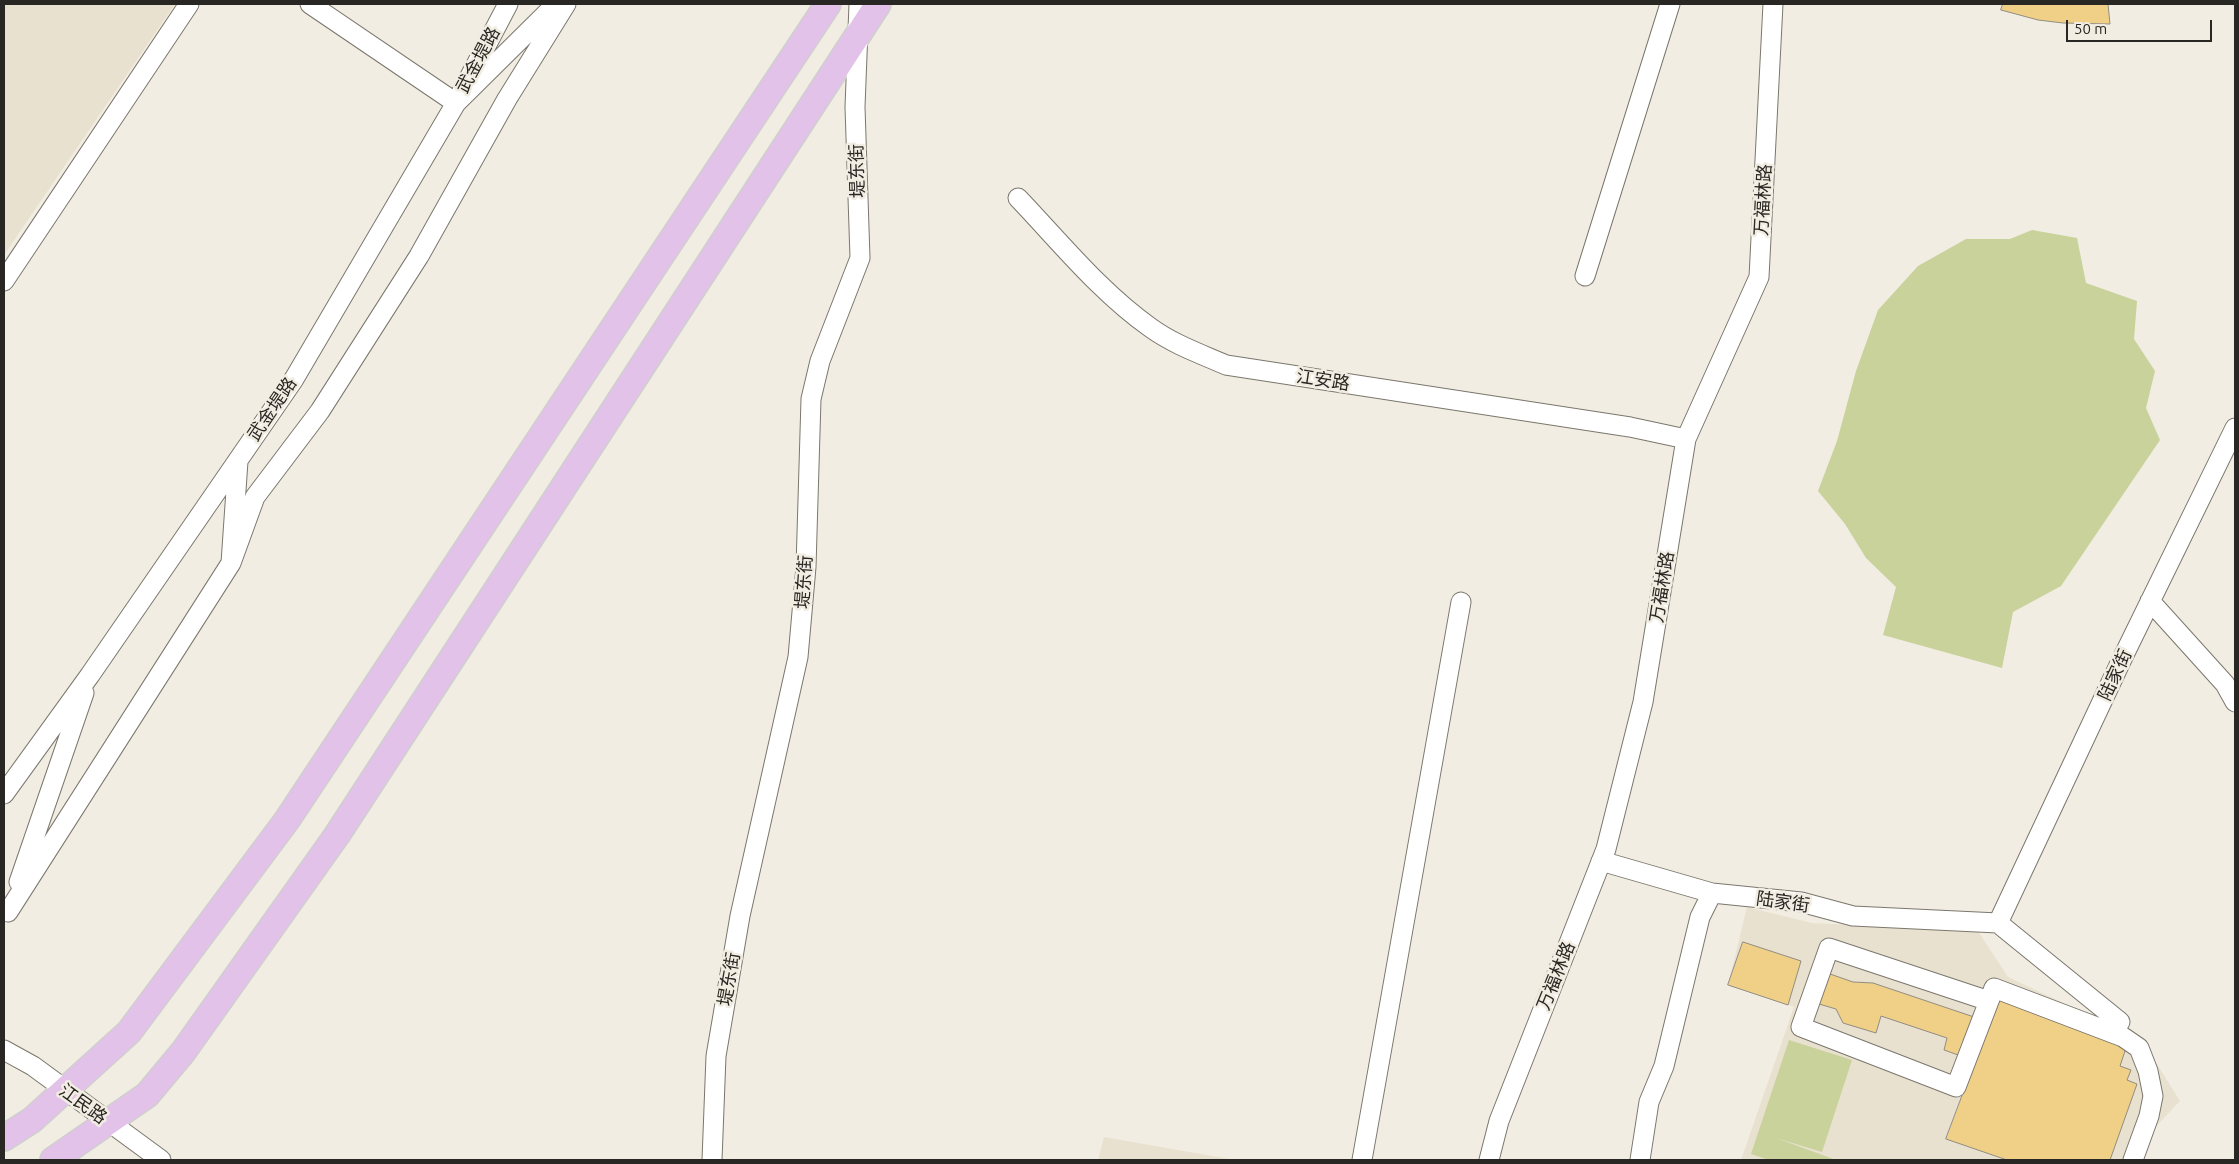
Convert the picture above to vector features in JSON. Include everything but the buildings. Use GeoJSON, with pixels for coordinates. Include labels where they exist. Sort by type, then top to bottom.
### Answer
{"type":"FeatureCollection","features":[{"type":"Feature","properties":{"kind":"main road"},"geometry":{"type":"LineString","coordinates":[[4,1138],[32,1120],[129,1032],[287,820],[828,4]]}},
{"type":"Feature","properties":{"kind":"main road"},"geometry":{"type":"LineString","coordinates":[[53,1160],[146,1095],[183,1052],[337,835],[878,4]]}},
{"type":"Feature","properties":{"kind":"street"},"geometry":{"type":"LineString","coordinates":[[4,281],[189,4]]}},
{"type":"Feature","properties":{"kind":"street"},"geometry":{"type":"LineString","coordinates":[[310,4],[456,103],[556,4]]}},
{"type":"Feature","properties":{"kind":"street","name":"武金堤路"},"geometry":{"type":"LineString","coordinates":[[4,794],[90,675],[294,378],[456,103],[508,4]]}},
{"type":"Feature","properties":{"kind":"street"},"geometry":{"type":"LineString","coordinates":[[6,918],[231,563],[255,497],[320,411],[419,256],[507,99],[566,4]]}},
{"type":"Feature","properties":{"kind":"street","name":"堤东街"},"geometry":{"type":"LineString","coordinates":[[712,1160],[716,1056],[740,916],[798,657],[806,567],[811,399],[820,361],[860,258],[855,107],[859,4]]}},
{"type":"Feature","properties":{"kind":"street"},"geometry":{"type":"LineString","coordinates":[[1585,276],[1670,4]]}},
{"type":"Feature","properties":{"kind":"street","name":"万福林路"},"geometry":{"type":"LineString","coordinates":[[1489,1160],[1498,1122],[1602,861],[1643,702],[1686,439],[1759,277],[1773,4]]}},
{"type":"Feature","properties":{"kind":"street","name":"江安路"},"geometry":{"type":"LineString","coordinates":[[1018,198],[1120,304],[1152,330],[1226,365],[1630,427],[1686,439]]}},
{"type":"Feature","properties":{"kind":"street","name":"陆家街"},"geometry":{"type":"LineString","coordinates":[[1602,861],[1712,893],[1801,902],[1852,916],[1998,924],[2150,601],[2235,428]]}},
{"type":"Feature","properties":{"kind":"street"},"geometry":{"type":"LineString","coordinates":[[231,563],[238,460]]}},
{"type":"Feature","properties":{"kind":"street"},"geometry":{"type":"LineString","coordinates":[[2150,601],[2225,684],[2235,702]]}},
{"type":"Feature","properties":{"kind":"street"},"geometry":{"type":"LineString","coordinates":[[1362,1160],[1461,602]]}},
{"type":"Feature","properties":{"kind":"street"},"geometry":{"type":"LineString","coordinates":[[6,918],[90,675]]}},
{"type":"Feature","properties":{"kind":"street"},"geometry":{"type":"LineString","coordinates":[[1640,1160],[1649,1102],[1664,1066],[1700,917],[1712,893]]}},
{"type":"Feature","properties":{"kind":"street"},"geometry":{"type":"LineString","coordinates":[[1998,924],[2120,1022]]}},
{"type":"Feature","properties":{"kind":"street"},"geometry":{"type":"LineString","coordinates":[[1989,1001],[1829,948],[1801,1027],[1956,1087],[1994,988],[2123,1037],[2139,1048],[2148,1071],[2153,1096],[2149,1116],[2133,1160]]}},
{"type":"Feature","properties":{"kind":"street","name":"江民路"},"geometry":{"type":"LineString","coordinates":[[4,1050],[33,1066],[161,1160]]}},
{"type":"Feature","properties":{"kind":"shaded area"},"geometry":{"type":"Polygon","coordinates":[[[4,4],[175,4],[4,255],[4,4]]]}},
{"type":"Feature","properties":{"kind":"shaded area"},"geometry":{"type":"Polygon","coordinates":[[[1747,907],[1812,923],[1978,931],[2008,977],[2142,1040],[2180,1101],[2150,1133],[2140,1160],[1741,1160],[1794,1007],[1728,985],[1747,907]]]}},
{"type":"Feature","properties":{"kind":"shaded area"},"geometry":{"type":"Polygon","coordinates":[[[1104,1137],[1235,1160],[1098,1160],[1104,1137]]]}},
{"type":"Feature","properties":{"kind":"green space"},"geometry":{"type":"Polygon","coordinates":[[[2032,230],[2077,238],[2086,283],[2137,301],[2134,339],[2155,371],[2146,408],[2160,440],[2061,586],[2013,612],[2002,668],[1883,635],[1896,587],[1866,558],[1845,524],[1818,491],[1837,441],[1856,371],[1878,310],[1918,266],[1966,239],[2010,239],[2032,230]]]}},
{"type":"Feature","properties":{"kind":"green space"},"geometry":{"type":"Polygon","coordinates":[[[1789,1040],[1852,1060],[1822,1152],[1776,1138],[1836,1160],[1769,1160],[1751,1154],[1789,1040]]]}}]}
